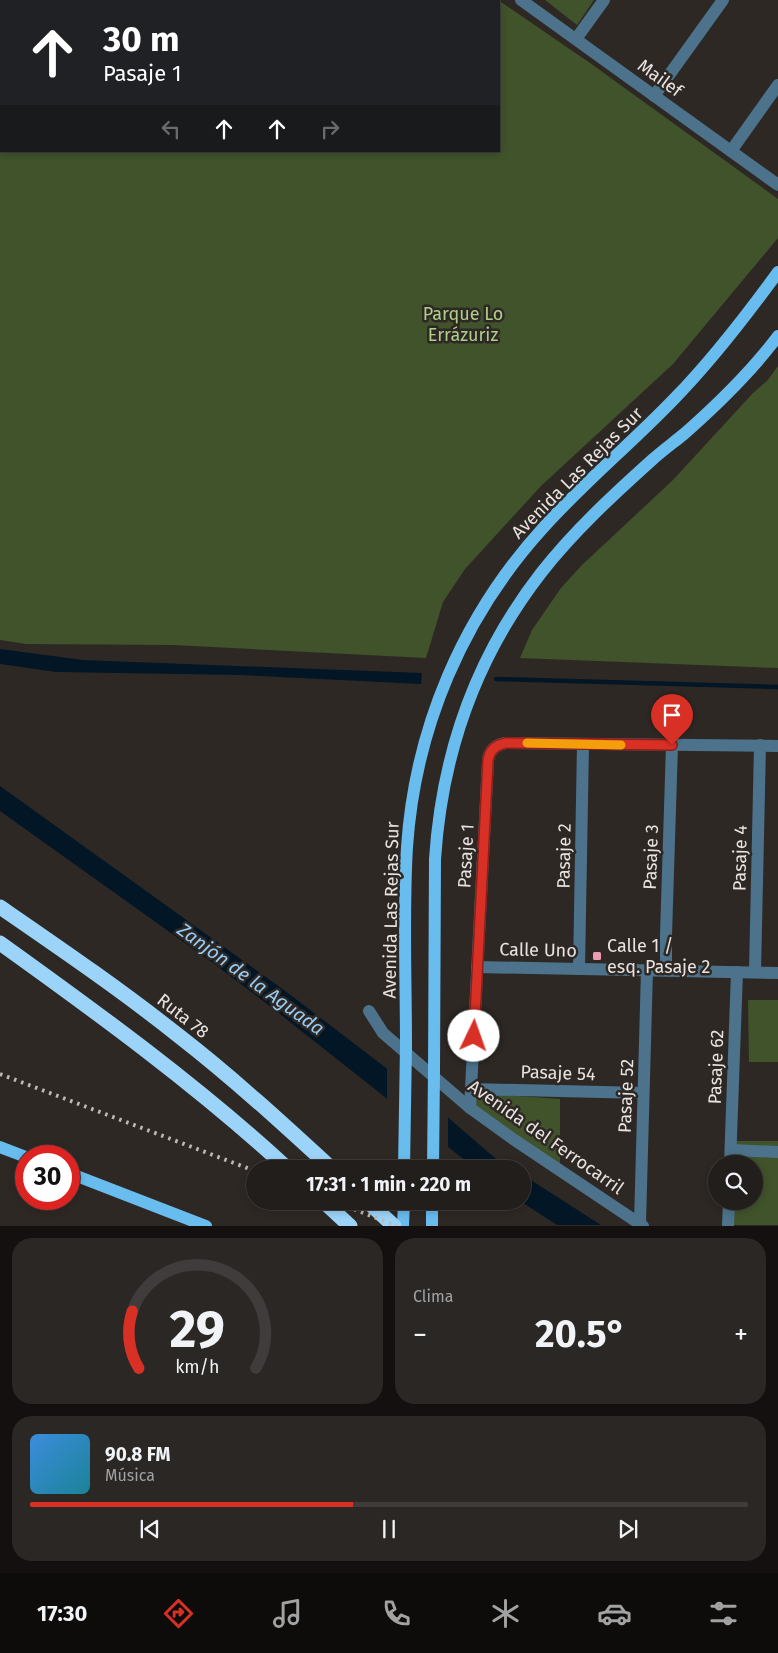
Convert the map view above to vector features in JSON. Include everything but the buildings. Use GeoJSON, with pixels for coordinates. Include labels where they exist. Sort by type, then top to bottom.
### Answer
{"type":"FeatureCollection","features":[{"type":"Feature","properties":{"kind":"highway","name":"Ruta 78"},"geometry":{"type":"LineString","coordinates":[[0,907],[84,965],[179,1036],[268,1110],[322,1160]]}},
{"type":"Feature","properties":{"kind":"highway"},"geometry":{"type":"LineString","coordinates":[[0,943],[145,1048],[225,1113],[278,1160]]}},
{"type":"Feature","properties":{"kind":"highway"},"geometry":{"type":"LineString","coordinates":[[333,1210],[350,1226]]}},
{"type":"Feature","properties":{"kind":"highway"},"geometry":{"type":"LineString","coordinates":[[377,1210],[394,1226]]}},
{"type":"Feature","properties":{"kind":"main road","name":"Avenida Las Rejas Sur"},"geometry":{"type":"LineString","coordinates":[[404,1160],[406,874],[411,815],[419,766],[429,727],[451,667],[483,607],[522,552],[566,503],[692,380],[738,325],[778,272]]}},
{"type":"Feature","properties":{"kind":"main road"},"geometry":{"type":"LineString","coordinates":[[433,1160],[437,832],[440,804],[452,751],[468,700],[492,647],[515,610],[560,550],[652,460],[726,395],[778,336]]}},
{"type":"Feature","properties":{"kind":"main road"},"geometry":{"type":"LineString","coordinates":[[0,1147],[15,1153]]}},
{"type":"Feature","properties":{"kind":"main road"},"geometry":{"type":"LineString","coordinates":[[80,1177],[206,1226]]}},
{"type":"Feature","properties":{"kind":"main road"},"geometry":{"type":"LineString","coordinates":[[404,1210],[404,1226]]}},
{"type":"Feature","properties":{"kind":"main road"},"geometry":{"type":"LineString","coordinates":[[432,1210],[432,1226]]}},
{"type":"Feature","properties":{"kind":"street","name":"Mailef"},"geometry":{"type":"LineString","coordinates":[[521,0],[778,185]]}},
{"type":"Feature","properties":{"kind":"street"},"geometry":{"type":"LineString","coordinates":[[576,39],[604,0]]}},
{"type":"Feature","properties":{"kind":"street"},"geometry":{"type":"LineString","coordinates":[[654,96],[724,0]]}},
{"type":"Feature","properties":{"kind":"street"},"geometry":{"type":"LineString","coordinates":[[731,151],[778,85]]}},
{"type":"Feature","properties":{"kind":"street","name":"Pasaje 1"},"geometry":{"type":"LineString","coordinates":[[470,1108],[490,752],[494,748],[506,743],[583,744]]}},
{"type":"Feature","properties":{"kind":"street"},"geometry":{"type":"LineString","coordinates":[[583,744],[778,746]]}},
{"type":"Feature","properties":{"kind":"street","name":"Pasaje 2"},"geometry":{"type":"LineString","coordinates":[[579,969],[583,744]]}},
{"type":"Feature","properties":{"kind":"street","name":"Pasaje 3"},"geometry":{"type":"LineString","coordinates":[[666,970],[672,745]]}},
{"type":"Feature","properties":{"kind":"street","name":"Pasaje 4"},"geometry":{"type":"LineString","coordinates":[[755,972],[760,745]]}},
{"type":"Feature","properties":{"kind":"street","name":"Calle Uno"},"geometry":{"type":"LineString","coordinates":[[477,967],[778,973]]}},
{"type":"Feature","properties":{"kind":"street","name":"Pasaje 52"},"geometry":{"type":"LineString","coordinates":[[641,1224],[647,970]]}},
{"type":"Feature","properties":{"kind":"street","name":"Pasaje 62"},"geometry":{"type":"LineString","coordinates":[[731,1155],[737,972]]}},
{"type":"Feature","properties":{"kind":"street","name":"Avenida del Ferrocarril"},"geometry":{"type":"LineString","coordinates":[[369,1011],[384,1033],[470,1108],[513,1139],[641,1224]]}},
{"type":"Feature","properties":{"kind":"street","name":"Pasaje 54"},"geometry":{"type":"LineString","coordinates":[[471,1088],[643,1093]]}},
{"type":"Feature","properties":{"kind":"street"},"geometry":{"type":"LineString","coordinates":[[731,1150],[778,1152]]}},
{"type":"Feature","properties":{"kind":"street"},"geometry":{"type":"LineString","coordinates":[[728,1226],[729,1210]]}},
{"type":"Feature","properties":{"kind":"green space"},"geometry":{"type":"Polygon","coordinates":[[[545,0],[594,0],[577,25],[545,0]]]}},
{"type":"Feature","properties":{"kind":"green space","name":"Parque Lo Errázuriz"},"geometry":{"type":"Polygon","coordinates":[[[500,1],[590,63],[778,199],[778,238],[673,364],[541,486],[465,569],[443,602],[426,658],[174,645],[26,644],[0,640],[0,152],[500,152],[500,1]]]}},
{"type":"Feature","properties":{"kind":"green space"},"geometry":{"type":"Polygon","coordinates":[[[778,366],[778,668],[520,658],[532,630],[561,588],[582,565],[673,480],[753,393],[767,381],[778,366]]]}},
{"type":"Feature","properties":{"kind":"green space"},"geometry":{"type":"Polygon","coordinates":[[[748,1000],[778,1000],[778,1062],[749,1062],[748,1000]]]}},
{"type":"Feature","properties":{"kind":"green space"},"geometry":{"type":"Polygon","coordinates":[[[474,1093],[560,1099],[560,1166],[474,1105],[474,1093]]]}},
{"type":"Feature","properties":{"kind":"green space"},"geometry":{"type":"Polygon","coordinates":[[[734,1141],[778,1141],[778,1225],[734,1225],[734,1210],[763,1210],[763,1155],[734,1155],[734,1141]]]}},
{"type":"Feature","properties":{"kind":"water"},"geometry":{"type":"Polygon","coordinates":[[[0,649],[83,660],[422,673],[421,684],[241,675],[56,672],[0,664],[0,649]]]}},
{"type":"Feature","properties":{"kind":"water","name":"Zanjón de la Aguada"},"geometry":{"type":"Polygon","coordinates":[[[0,786],[288,993],[424,1097],[498,1160],[465,1160],[213,963],[0,811],[0,786]]]}},
{"type":"Feature","properties":{"kind":"water"},"geometry":{"type":"Polygon","coordinates":[[[531,1180],[601,1225],[557,1225],[531,1208],[531,1180]]]}},
{"type":"Feature","properties":{"kind":"pier"},"geometry":{"type":"Polygon","coordinates":[[[387,1066],[448,1115],[448,1150],[387,1102],[387,1066]]]}},
{"type":"Feature","properties":{"kind":"waterway"},"geometry":{"type":"LineString","coordinates":[[496,679],[778,687]]}},
{"type":"Feature","properties":{"kind":"railway"},"geometry":{"type":"LineString","coordinates":[[0,1074],[246,1168]]}},
{"type":"Feature","properties":{"kind":"railway"},"geometry":{"type":"LineString","coordinates":[[356,1210],[397,1226]]}},
{"type":"Feature","properties":{"kind":"slow traffic"},"geometry":{"type":"LineString","coordinates":[[527,743],[621,745]]}},
{"type":"Feature","properties":{"kind":"place","name":"Calle 1 / esq. Pasaje 2"},"geometry":{"type":"Point","coordinates":[597,956]}},
{"type":"Feature","properties":{"kind":"route"},"geometry":{"type":"LineString","coordinates":[[474,1036],[490,752],[497,745],[506,743],[672,745]]}}]}
